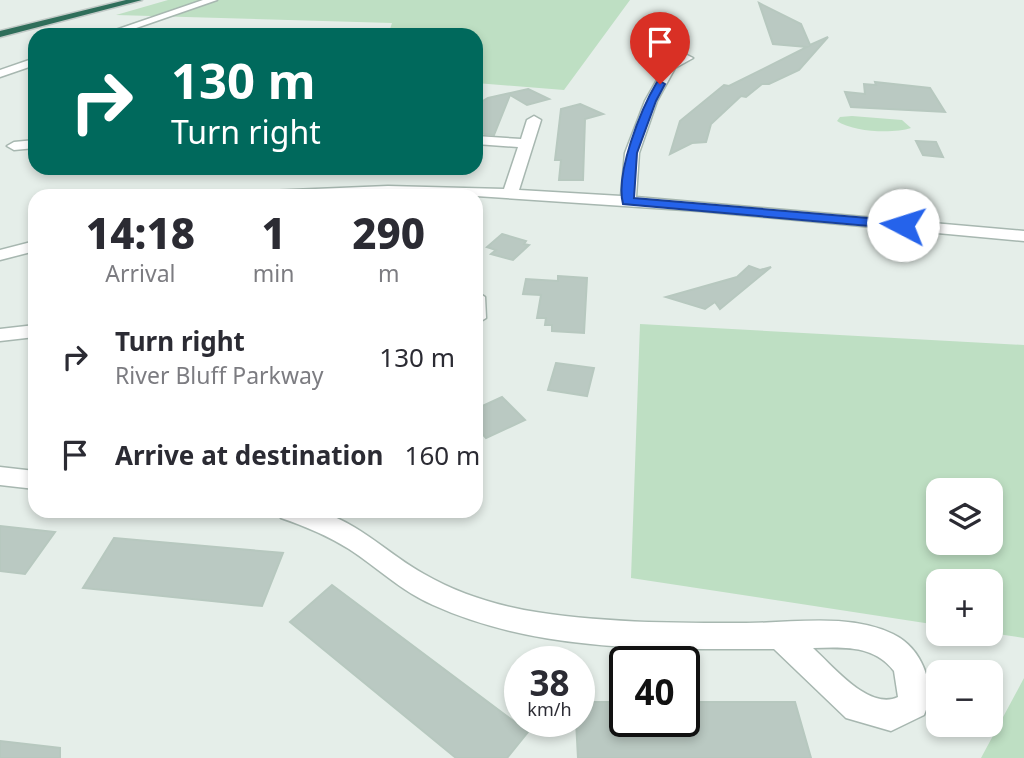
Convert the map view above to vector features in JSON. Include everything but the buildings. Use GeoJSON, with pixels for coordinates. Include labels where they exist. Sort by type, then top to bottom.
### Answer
{"type":"FeatureCollection","features":[{"type":"Feature","properties":{"kind":"highway"},"geometry":{"type":"LineString","coordinates":[[0,26],[106,0]]}},
{"type":"Feature","properties":{"kind":"highway"},"geometry":{"type":"LineString","coordinates":[[0,34],[137,0]]}},
{"type":"Feature","properties":{"kind":"street"},"geometry":{"type":"LineString","coordinates":[[127,28],[212,0]]}},
{"type":"Feature","properties":{"kind":"street"},"geometry":{"type":"LineString","coordinates":[[628,201],[632,153],[651,101],[670,66],[687,58]]}},
{"type":"Feature","properties":{"kind":"street"},"geometry":{"type":"LineString","coordinates":[[0,74],[28,64]]}},
{"type":"Feature","properties":{"kind":"street"},"geometry":{"type":"LineString","coordinates":[[510,194],[534,120]]}},
{"type":"Feature","properties":{"kind":"street"},"geometry":{"type":"LineString","coordinates":[[483,141],[526,144]]}},
{"type":"Feature","properties":{"kind":"street"},"geometry":{"type":"LineString","coordinates":[[14,146],[28,145]]}},
{"type":"Feature","properties":{"kind":"street"},"geometry":{"type":"LineString","coordinates":[[483,193],[628,201],[1024,236]]}},
{"type":"Feature","properties":{"kind":"street"},"geometry":{"type":"LineString","coordinates":[[0,255],[28,248]]}},
{"type":"Feature","properties":{"kind":"street"},"geometry":{"type":"LineString","coordinates":[[0,335],[28,332]]}},
{"type":"Feature","properties":{"kind":"street"},"geometry":{"type":"LineString","coordinates":[[0,476],[28,479]]}},
{"type":"Feature","properties":{"kind":"street"},"geometry":{"type":"LineString","coordinates":[[310,518],[359,543],[413,582],[443,598],[513,621],[551,628],[640,634],[780,636]]}},
{"type":"Feature","properties":{"kind":"green space"},"geometry":{"type":"Polygon","coordinates":[[[168,0],[630,0],[564,90],[483,84],[483,28],[390,28],[392,23],[116,15],[168,0]]]}},
{"type":"Feature","properties":{"kind":"green space"},"geometry":{"type":"Polygon","coordinates":[[[840,117],[902,120],[911,128],[873,131],[853,128],[837,121],[840,117]]]}},
{"type":"Feature","properties":{"kind":"green space"},"geometry":{"type":"Polygon","coordinates":[[[640,324],[1024,345],[1024,638],[1003,635],[1003,569],[926,569],[926,623],[631,578],[640,324]]]}},
{"type":"Feature","properties":{"kind":"green space"},"geometry":{"type":"Polygon","coordinates":[[[1024,678],[1024,758],[981,758],[992,737],[1003,737],[1003,717],[1024,678]]]}},
{"type":"Feature","properties":{"kind":"route"},"geometry":{"type":"LineString","coordinates":[[660,84],[632,153],[628,201],[903,225]]}}]}
